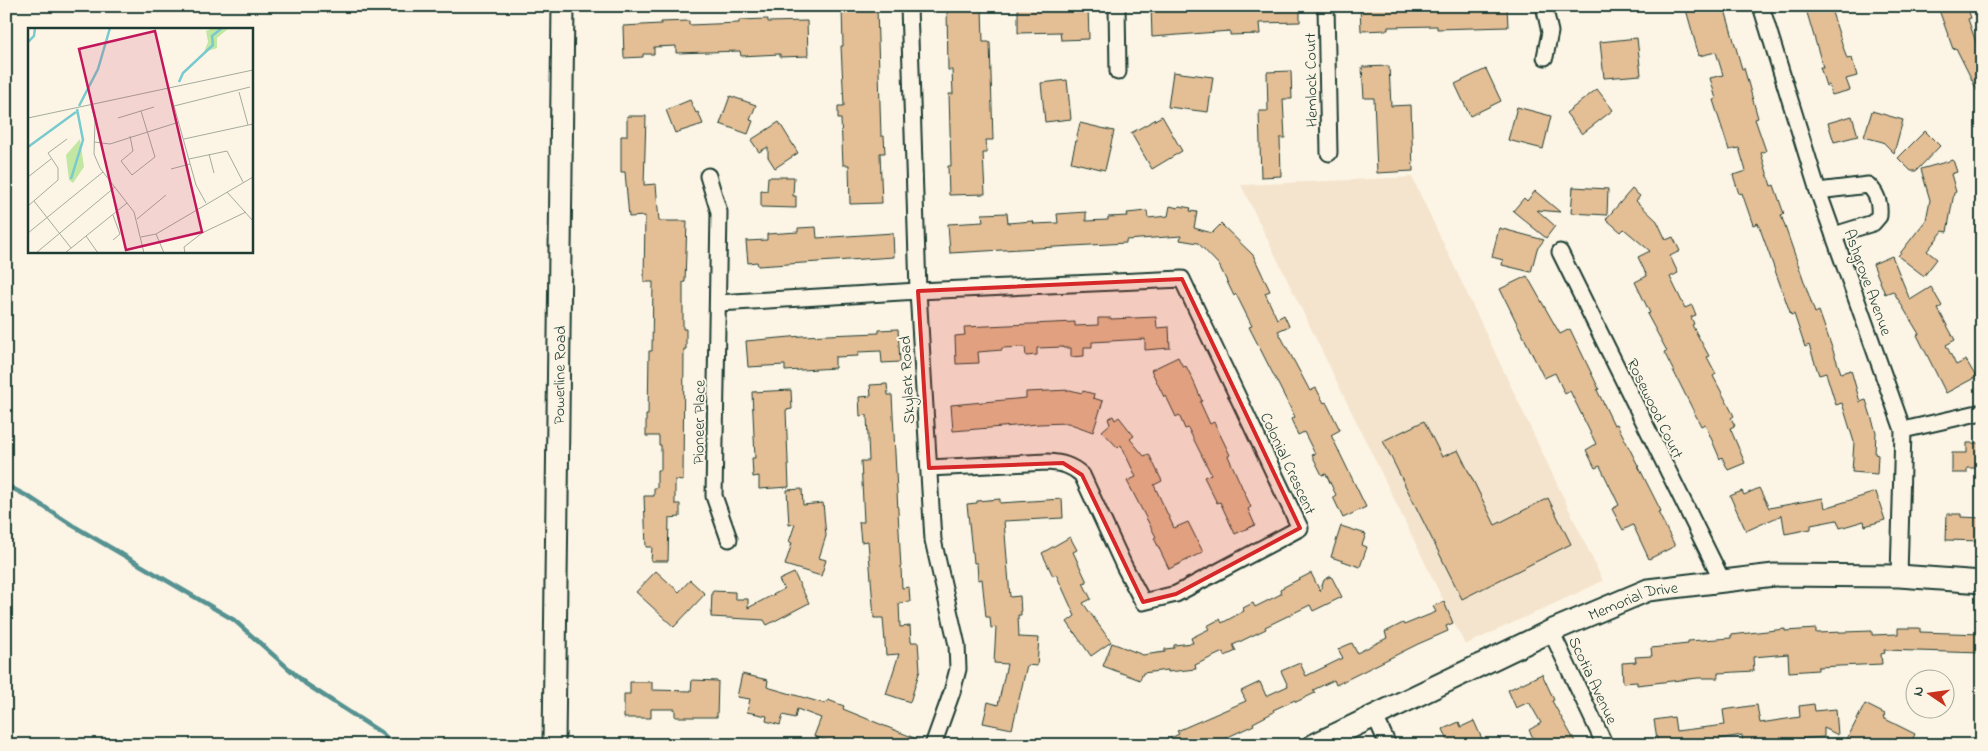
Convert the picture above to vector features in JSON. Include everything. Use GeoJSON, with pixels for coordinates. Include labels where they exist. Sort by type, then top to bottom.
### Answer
{"type":"FeatureCollection","features":[{"type":"Feature","properties":{"kind":"main road","name":"Powerline Road"},"geometry":{"type":"LineString","coordinates":[[554,745],[563,6]]}},
{"type":"Feature","properties":{"kind":"main road","name":"Memorial Drive"},"geometry":{"type":"LineString","coordinates":[[1314,745],[1551,631],[1648,590],[1774,575],[1899,576],[1982,582]]}},
{"type":"Feature","properties":{"kind":"street","name":"Skylark Road"},"geometry":{"type":"LineString","coordinates":[[909,6],[918,291],[933,540],[957,644],[958,661],[958,669],[952,692],[933,745]]}},
{"type":"Feature","properties":{"kind":"street"},"geometry":{"type":"LineString","coordinates":[[1117,6],[1118,72]]}},
{"type":"Feature","properties":{"kind":"street","name":"Hemlock Court"},"geometry":{"type":"LineString","coordinates":[[1326,6],[1329,153]]}},
{"type":"Feature","properties":{"kind":"street"},"geometry":{"type":"LineString","coordinates":[[1544,6],[1550,32],[1545,57]]}},
{"type":"Feature","properties":{"kind":"street","name":"Ashgrove Avenue"},"geometry":{"type":"LineString","coordinates":[[1761,6],[1818,191],[1903,430],[1899,576]]}},
{"type":"Feature","properties":{"kind":"street","name":"Pioneer Place"},"geometry":{"type":"LineString","coordinates":[[708,176],[719,212],[714,496],[729,539]]}},
{"type":"Feature","properties":{"kind":"street"},"geometry":{"type":"LineString","coordinates":[[1818,191],[1868,185],[1874,190],[1877,197],[1879,216],[1873,223],[1834,235]]}},
{"type":"Feature","properties":{"kind":"street","name":"Rosewood Court"},"geometry":{"type":"LineString","coordinates":[[1560,252],[1722,580]]}},
{"type":"Feature","properties":{"kind":"street","name":"Colonial Crescent"},"geometry":{"type":"LineString","coordinates":[[918,291],[1182,279],[1300,528],[1176,594],[1144,602],[1124,566],[1082,475],[1073,467],[1062,463],[1047,462],[929,468]]}},
{"type":"Feature","properties":{"kind":"street"},"geometry":{"type":"LineString","coordinates":[[718,303],[918,291]]}},
{"type":"Feature","properties":{"kind":"street"},"geometry":{"type":"LineString","coordinates":[[1903,430],[1982,412]]}},
{"type":"Feature","properties":{"kind":"street","name":"Scotia Avenue"},"geometry":{"type":"LineString","coordinates":[[1551,631],[1605,745]]}},
{"type":"Feature","properties":{"kind":"street"},"geometry":{"type":"LineString","coordinates":[[1375,716],[1388,745]]}},
{"type":"Feature","properties":{"kind":"highlighted area"},"geometry":{"type":"Polygon","coordinates":[[[1182,279],[1300,528],[1176,594],[1143,602],[1082,475],[1063,463],[929,468],[918,291],[1182,279]]]}},
{"type":"Feature","properties":{"kind":"shaded area"},"geometry":{"type":"Polygon","coordinates":[[[1412,177],[1603,581],[1465,645],[1241,185],[1412,177]]]}},
{"type":"Feature","properties":{"kind":"building"},"geometry":{"type":"Polygon","coordinates":[[[1088,6],[1089,39],[1061,40],[1060,32],[1018,33],[1018,7],[1088,6]]]}},
{"type":"Feature","properties":{"kind":"building"},"geometry":{"type":"Polygon","coordinates":[[[1151,6],[1300,6],[1300,22],[1259,23],[1260,34],[1230,35],[1230,31],[1152,37],[1151,6]]]}},
{"type":"Feature","properties":{"kind":"building"},"geometry":{"type":"Polygon","coordinates":[[[1360,6],[1507,6],[1508,27],[1437,29],[1437,26],[1388,27],[1388,30],[1361,31],[1360,6]]]}},
{"type":"Feature","properties":{"kind":"building"},"geometry":{"type":"Polygon","coordinates":[[[1685,6],[1724,6],[1758,118],[1755,119],[1766,151],[1761,153],[1771,186],[1774,185],[1784,214],[1781,215],[1815,313],[1819,311],[1841,373],[1851,370],[1860,402],[1866,400],[1876,432],[1875,454],[1878,455],[1877,474],[1852,472],[1854,442],[1842,403],[1836,405],[1826,373],[1819,375],[1809,345],[1805,347],[1794,314],[1791,315],[1758,223],[1753,225],[1742,193],[1739,194],[1733,175],[1746,171],[1739,148],[1729,150],[1713,100],[1716,99],[1710,78],[1723,75],[1716,52],[1699,56],[1685,6]]]}},
{"type":"Feature","properties":{"kind":"building"},"geometry":{"type":"Polygon","coordinates":[[[1805,6],[1830,6],[1847,59],[1852,58],[1857,76],[1846,79],[1850,90],[1832,95],[1829,85],[1826,86],[1820,67],[1823,67],[1805,6]]]}},
{"type":"Feature","properties":{"kind":"building"},"geometry":{"type":"Polygon","coordinates":[[[1949,6],[1967,6],[1971,18],[1968,19],[1979,51],[1982,49],[1982,100],[1956,48],[1953,49],[1939,10],[1949,6]]]}},
{"type":"Feature","properties":{"kind":"building"},"geometry":{"type":"Polygon","coordinates":[[[982,7],[983,42],[990,42],[993,140],[986,140],[987,153],[983,153],[985,194],[949,195],[948,166],[951,166],[949,94],[953,94],[952,70],[948,70],[947,8],[982,7]]]}},
{"type":"Feature","properties":{"kind":"building"},"geometry":{"type":"Polygon","coordinates":[[[877,8],[881,136],[884,136],[885,153],[880,153],[882,203],[850,204],[849,165],[843,165],[841,119],[838,119],[838,106],[844,106],[841,46],[843,46],[842,9],[877,8]]]}},
{"type":"Feature","properties":{"kind":"building"},"geometry":{"type":"Polygon","coordinates":[[[768,19],[768,22],[807,21],[808,56],[780,57],[780,54],[741,56],[740,51],[676,53],[676,46],[654,47],[654,54],[643,54],[643,57],[624,58],[623,26],[689,21],[689,25],[739,23],[739,20],[768,19]]]}},
{"type":"Feature","properties":{"kind":"building"},"geometry":{"type":"Polygon","coordinates":[[[1637,38],[1641,75],[1604,78],[1600,42],[1637,38]]]}},
{"type":"Feature","properties":{"kind":"building"},"geometry":{"type":"Polygon","coordinates":[[[1389,66],[1391,106],[1411,105],[1413,171],[1377,173],[1374,98],[1364,98],[1362,67],[1389,66]]]}},
{"type":"Feature","properties":{"kind":"building"},"geometry":{"type":"Polygon","coordinates":[[[1486,69],[1501,101],[1470,116],[1455,84],[1486,69]]]}},
{"type":"Feature","properties":{"kind":"building"},"geometry":{"type":"Polygon","coordinates":[[[1291,71],[1292,99],[1283,99],[1285,138],[1280,138],[1281,176],[1261,177],[1259,111],[1268,111],[1267,72],[1291,71]]]}},
{"type":"Feature","properties":{"kind":"building"},"geometry":{"type":"Polygon","coordinates":[[[1173,72],[1213,77],[1208,112],[1168,107],[1173,72]]]}},
{"type":"Feature","properties":{"kind":"building"},"geometry":{"type":"Polygon","coordinates":[[[1067,80],[1071,119],[1045,122],[1041,83],[1067,80]]]}},
{"type":"Feature","properties":{"kind":"building"},"geometry":{"type":"Polygon","coordinates":[[[1597,89],[1613,110],[1582,134],[1566,113],[1597,89]]]}},
{"type":"Feature","properties":{"kind":"building"},"geometry":{"type":"Polygon","coordinates":[[[730,96],[756,105],[750,120],[753,121],[748,134],[720,124],[730,96]]]}},
{"type":"Feature","properties":{"kind":"building"},"geometry":{"type":"Polygon","coordinates":[[[690,100],[703,124],[675,133],[666,110],[690,100]]]}},
{"type":"Feature","properties":{"kind":"building"},"geometry":{"type":"Polygon","coordinates":[[[1517,107],[1551,116],[1543,149],[1508,140],[1517,107]]]}},
{"type":"Feature","properties":{"kind":"building"},"geometry":{"type":"Polygon","coordinates":[[[1872,111],[1903,120],[1894,153],[1883,142],[1864,137],[1872,111]]]}},
{"type":"Feature","properties":{"kind":"building"},"geometry":{"type":"Polygon","coordinates":[[[627,116],[646,116],[644,185],[656,184],[659,221],[687,221],[685,282],[683,282],[683,329],[686,329],[686,349],[684,349],[683,481],[675,480],[675,504],[680,504],[680,517],[669,518],[668,561],[651,561],[652,547],[646,547],[644,496],[654,496],[654,488],[657,488],[657,470],[661,470],[661,445],[659,445],[659,436],[646,436],[649,351],[652,351],[653,282],[644,282],[645,216],[629,217],[625,172],[621,172],[621,136],[627,136],[627,116]]]}},
{"type":"Feature","properties":{"kind":"building"},"geometry":{"type":"Polygon","coordinates":[[[1162,116],[1182,151],[1152,169],[1131,133],[1162,116]]]}},
{"type":"Feature","properties":{"kind":"building"},"geometry":{"type":"Polygon","coordinates":[[[1852,116],[1858,136],[1834,142],[1828,123],[1852,116]]]}},
{"type":"Feature","properties":{"kind":"building"},"geometry":{"type":"Polygon","coordinates":[[[779,122],[798,153],[775,168],[768,157],[768,147],[759,152],[751,140],[779,122]]]}},
{"type":"Feature","properties":{"kind":"building"},"geometry":{"type":"Polygon","coordinates":[[[1080,123],[1114,131],[1105,170],[1071,162],[1080,123]]]}},
{"type":"Feature","properties":{"kind":"building"},"geometry":{"type":"Polygon","coordinates":[[[1925,131],[1940,146],[1916,171],[1911,171],[1898,158],[1925,131]]]}},
{"type":"Feature","properties":{"kind":"building"},"geometry":{"type":"Polygon","coordinates":[[[1953,160],[1957,172],[1951,174],[1956,192],[1954,193],[1947,232],[1943,231],[1927,251],[1937,259],[1924,276],[1898,256],[1926,220],[1930,200],[1921,169],[1953,160]]]}},
{"type":"Feature","properties":{"kind":"building"},"geometry":{"type":"Polygon","coordinates":[[[768,177],[794,177],[793,196],[796,196],[796,208],[761,207],[761,190],[767,191],[768,177]]]}},
{"type":"Feature","properties":{"kind":"building"},"geometry":{"type":"Polygon","coordinates":[[[1573,187],[1608,189],[1607,215],[1571,213],[1573,187]]]}},
{"type":"Feature","properties":{"kind":"building"},"geometry":{"type":"Polygon","coordinates":[[[1632,189],[1640,196],[1636,201],[1657,221],[1666,240],[1673,237],[1680,251],[1670,256],[1678,273],[1670,277],[1685,308],[1692,305],[1696,315],[1691,317],[1694,324],[1692,325],[1709,356],[1707,357],[1716,374],[1713,376],[1734,416],[1731,418],[1735,426],[1730,428],[1745,463],[1728,470],[1722,457],[1720,459],[1705,424],[1701,426],[1664,352],[1667,351],[1647,314],[1650,313],[1635,282],[1647,276],[1638,257],[1650,251],[1624,229],[1621,232],[1606,219],[1632,189]]]}},
{"type":"Feature","properties":{"kind":"building"},"geometry":{"type":"Polygon","coordinates":[[[1535,191],[1560,212],[1537,210],[1555,226],[1546,238],[1513,211],[1524,198],[1527,201],[1535,191]]]}},
{"type":"Feature","properties":{"kind":"building"},"geometry":{"type":"Polygon","coordinates":[[[1170,206],[1191,208],[1190,211],[1197,212],[1194,228],[1212,233],[1221,224],[1253,255],[1270,291],[1265,293],[1277,319],[1284,315],[1289,326],[1278,331],[1310,391],[1316,388],[1324,403],[1326,402],[1340,430],[1331,435],[1366,507],[1343,518],[1333,497],[1336,495],[1326,474],[1322,475],[1312,455],[1315,454],[1304,432],[1298,435],[1291,419],[1295,417],[1249,327],[1252,326],[1236,294],[1234,296],[1219,265],[1198,243],[1180,240],[1181,236],[1126,240],[1126,243],[950,253],[948,224],[983,222],[982,214],[1007,213],[1008,223],[1033,221],[1034,224],[1058,223],[1057,214],[1086,212],[1086,221],[1108,220],[1108,217],[1128,216],[1127,213],[1147,211],[1148,218],[1168,216],[1170,206]]]}},
{"type":"Feature","properties":{"kind":"building"},"geometry":{"type":"Polygon","coordinates":[[[816,227],[817,238],[893,233],[894,257],[758,266],[757,262],[748,263],[746,241],[767,240],[767,234],[798,232],[798,228],[816,227]]]}},
{"type":"Feature","properties":{"kind":"building"},"geometry":{"type":"Polygon","coordinates":[[[1499,228],[1544,240],[1537,249],[1531,272],[1502,265],[1503,260],[1492,257],[1499,228]]]}},
{"type":"Feature","properties":{"kind":"building"},"geometry":{"type":"Polygon","coordinates":[[[1892,256],[1910,300],[1931,287],[1942,306],[1938,309],[1955,340],[1946,345],[1956,365],[1966,360],[1976,377],[1946,393],[1917,335],[1919,334],[1893,291],[1885,294],[1873,264],[1892,256]]]}},
{"type":"Feature","properties":{"kind":"building"},"geometry":{"type":"Polygon","coordinates":[[[1527,276],[1560,334],[1570,329],[1614,425],[1617,424],[1661,511],[1658,512],[1675,546],[1649,559],[1633,525],[1623,530],[1612,509],[1619,505],[1600,466],[1595,468],[1586,450],[1596,444],[1570,391],[1565,394],[1555,373],[1544,378],[1500,289],[1527,276]]]}},
{"type":"Feature","properties":{"kind":"building"},"geometry":{"type":"Polygon","coordinates":[[[1156,317],[1157,328],[1169,327],[1170,348],[1145,350],[1145,339],[1092,342],[1092,347],[1084,347],[1084,356],[1071,357],[1071,348],[1037,348],[1037,355],[1026,356],[1025,347],[1002,348],[1002,350],[978,352],[979,363],[956,364],[955,336],[965,335],[964,327],[1075,322],[1075,326],[1098,325],[1098,318],[1156,317]]]}},
{"type":"Feature","properties":{"kind":"building"},"geometry":{"type":"Polygon","coordinates":[[[898,329],[900,362],[882,363],[881,351],[858,352],[858,356],[835,357],[835,368],[785,371],[785,365],[748,367],[746,341],[802,336],[879,333],[879,330],[898,329]]]}},
{"type":"Feature","properties":{"kind":"building"},"geometry":{"type":"Polygon","coordinates":[[[1178,357],[1183,367],[1186,366],[1194,382],[1202,401],[1200,402],[1210,424],[1214,422],[1251,507],[1248,509],[1255,525],[1235,534],[1220,502],[1217,503],[1204,477],[1211,474],[1188,428],[1185,429],[1179,415],[1176,417],[1151,370],[1178,357]]]}},
{"type":"Feature","properties":{"kind":"building"},"geometry":{"type":"Polygon","coordinates":[[[887,384],[888,395],[892,395],[902,588],[909,587],[910,602],[899,603],[900,627],[910,626],[911,642],[918,642],[920,670],[910,702],[886,694],[899,654],[886,655],[883,618],[874,618],[868,541],[861,542],[859,522],[864,522],[861,461],[869,461],[867,415],[860,416],[859,397],[871,396],[870,385],[887,384]]]}},
{"type":"Feature","properties":{"kind":"building"},"geometry":{"type":"Polygon","coordinates":[[[791,390],[792,409],[786,410],[789,487],[759,489],[759,476],[753,477],[752,458],[755,458],[752,392],[791,390]]]}},
{"type":"Feature","properties":{"kind":"building"},"geometry":{"type":"Polygon","coordinates":[[[1070,390],[1094,394],[1093,398],[1103,401],[1093,432],[1068,423],[953,431],[951,405],[1026,398],[1026,392],[1070,390]]]}},
{"type":"Feature","properties":{"kind":"building"},"geometry":{"type":"Polygon","coordinates":[[[1113,416],[1115,420],[1119,417],[1134,436],[1130,439],[1144,456],[1149,454],[1162,481],[1154,485],[1174,528],[1188,522],[1203,552],[1169,569],[1154,538],[1156,537],[1127,481],[1136,477],[1121,445],[1118,448],[1102,431],[1110,424],[1108,419],[1113,416]]]}},
{"type":"Feature","properties":{"kind":"building"},"geometry":{"type":"Polygon","coordinates":[[[1424,421],[1442,457],[1458,450],[1495,525],[1548,498],[1571,544],[1462,599],[1383,441],[1424,421]]]}},
{"type":"Feature","properties":{"kind":"building"},"geometry":{"type":"Polygon","coordinates":[[[1967,443],[1982,443],[1982,468],[1967,468],[1967,473],[1952,473],[1952,453],[1967,453],[1967,443]]]}},
{"type":"Feature","properties":{"kind":"building"},"geometry":{"type":"Polygon","coordinates":[[[1759,488],[1769,508],[1823,498],[1825,508],[1876,492],[1885,520],[1865,526],[1864,521],[1840,528],[1837,520],[1811,525],[1811,529],[1785,534],[1782,515],[1746,531],[1730,496],[1742,491],[1744,495],[1759,488]]]}},
{"type":"Feature","properties":{"kind":"building"},"geometry":{"type":"Polygon","coordinates":[[[802,489],[803,505],[823,503],[826,536],[819,558],[826,560],[821,576],[785,565],[792,543],[789,542],[795,524],[789,525],[787,490],[802,489]]]}},
{"type":"Feature","properties":{"kind":"building"},"geometry":{"type":"Polygon","coordinates":[[[1000,499],[1000,503],[1062,499],[1063,518],[1004,521],[1010,597],[1020,596],[1021,615],[1018,615],[1019,637],[1039,638],[1037,666],[1027,665],[1012,729],[983,723],[988,702],[998,705],[1007,664],[994,663],[996,627],[991,628],[990,617],[986,617],[982,579],[978,580],[977,563],[974,563],[972,552],[967,504],[1000,499]]]}},
{"type":"Feature","properties":{"kind":"building"},"geometry":{"type":"Polygon","coordinates":[[[1947,514],[1961,514],[1961,517],[1982,518],[1982,541],[1946,540],[1947,514]]]}},
{"type":"Feature","properties":{"kind":"building"},"geometry":{"type":"Polygon","coordinates":[[[1341,526],[1366,534],[1362,545],[1367,547],[1360,567],[1331,557],[1341,526]]]}},
{"type":"Feature","properties":{"kind":"building"},"geometry":{"type":"Polygon","coordinates":[[[1070,537],[1077,550],[1073,552],[1087,582],[1083,583],[1091,599],[1083,603],[1111,642],[1091,656],[1067,622],[1075,616],[1056,574],[1053,576],[1042,553],[1070,537]]]}},
{"type":"Feature","properties":{"kind":"building"},"geometry":{"type":"Polygon","coordinates":[[[656,571],[679,592],[690,580],[705,594],[674,627],[636,592],[656,571]]]}},
{"type":"Feature","properties":{"kind":"building"},"geometry":{"type":"Polygon","coordinates":[[[794,573],[809,603],[767,625],[764,620],[711,617],[712,591],[735,592],[735,599],[748,599],[748,608],[784,589],[779,580],[794,573]]]}},
{"type":"Feature","properties":{"kind":"building"},"geometry":{"type":"Polygon","coordinates":[[[1311,573],[1320,591],[1324,580],[1331,576],[1342,597],[1313,611],[1310,605],[1265,627],[1266,629],[1233,645],[1236,651],[1225,656],[1223,652],[1195,665],[1196,669],[1143,673],[1140,680],[1103,666],[1112,643],[1143,655],[1165,652],[1165,649],[1174,648],[1174,645],[1193,643],[1191,638],[1209,629],[1207,626],[1220,619],[1222,623],[1244,611],[1243,608],[1253,603],[1255,607],[1281,594],[1280,589],[1311,573]]]}},
{"type":"Feature","properties":{"kind":"building"},"geometry":{"type":"Polygon","coordinates":[[[1444,602],[1453,623],[1446,626],[1448,631],[1336,685],[1334,680],[1313,690],[1315,693],[1273,710],[1274,712],[1253,723],[1254,725],[1217,742],[1217,740],[1207,745],[1157,745],[1179,734],[1177,731],[1246,701],[1241,691],[1260,682],[1266,696],[1288,686],[1281,671],[1300,663],[1306,676],[1343,658],[1338,649],[1352,643],[1357,653],[1387,638],[1385,632],[1403,623],[1404,625],[1436,612],[1433,606],[1444,602]]]}},
{"type":"Feature","properties":{"kind":"building"},"geometry":{"type":"Polygon","coordinates":[[[1898,628],[1920,628],[1920,632],[1982,634],[1982,653],[1884,650],[1885,653],[1881,654],[1882,664],[1818,667],[1818,670],[1789,672],[1788,654],[1753,657],[1754,671],[1718,673],[1718,678],[1698,678],[1637,685],[1637,682],[1623,683],[1622,663],[1636,662],[1635,657],[1652,656],[1651,648],[1688,644],[1688,641],[1731,638],[1731,635],[1785,629],[1785,631],[1816,629],[1816,633],[1872,631],[1872,635],[1898,634],[1898,628]]]}},
{"type":"Feature","properties":{"kind":"building"},"geometry":{"type":"Polygon","coordinates":[[[742,674],[768,680],[767,687],[826,704],[828,700],[844,706],[843,709],[924,742],[924,745],[837,745],[814,736],[821,718],[797,709],[795,718],[783,715],[780,725],[766,721],[767,716],[747,712],[750,699],[737,697],[742,674]]]}},
{"type":"Feature","properties":{"kind":"building"},"geometry":{"type":"Polygon","coordinates":[[[1542,674],[1554,700],[1552,701],[1577,745],[1537,745],[1529,730],[1541,723],[1529,702],[1516,708],[1508,690],[1542,674]]]}},
{"type":"Feature","properties":{"kind":"building"},"geometry":{"type":"Polygon","coordinates":[[[692,680],[718,681],[717,717],[675,717],[675,709],[651,709],[651,718],[624,718],[624,694],[630,694],[630,682],[652,682],[652,690],[691,691],[692,680]]]}},
{"type":"Feature","properties":{"kind":"building"},"geometry":{"type":"Polygon","coordinates":[[[1814,704],[1815,711],[1836,709],[1838,735],[1824,728],[1824,737],[1798,739],[1798,741],[1770,745],[1743,745],[1742,735],[1719,739],[1720,745],[1658,745],[1654,720],[1674,717],[1676,731],[1725,725],[1723,710],[1757,705],[1760,723],[1800,717],[1799,706],[1814,704]]]}},
{"type":"Feature","properties":{"kind":"building"},"geometry":{"type":"Polygon","coordinates":[[[1865,704],[1885,714],[1883,718],[1915,734],[1910,745],[1858,745],[1847,739],[1865,704]]]}},
{"type":"Feature","properties":{"kind":"building"},"geometry":{"type":"Polygon","coordinates":[[[1474,721],[1482,739],[1469,745],[1450,745],[1443,729],[1459,722],[1461,727],[1474,721]]]}},
{"type":"Feature","properties":{"kind":"waterway"},"geometry":{"type":"LineString","coordinates":[[6,485],[234,620],[306,684],[383,734],[393,745]]}}]}
